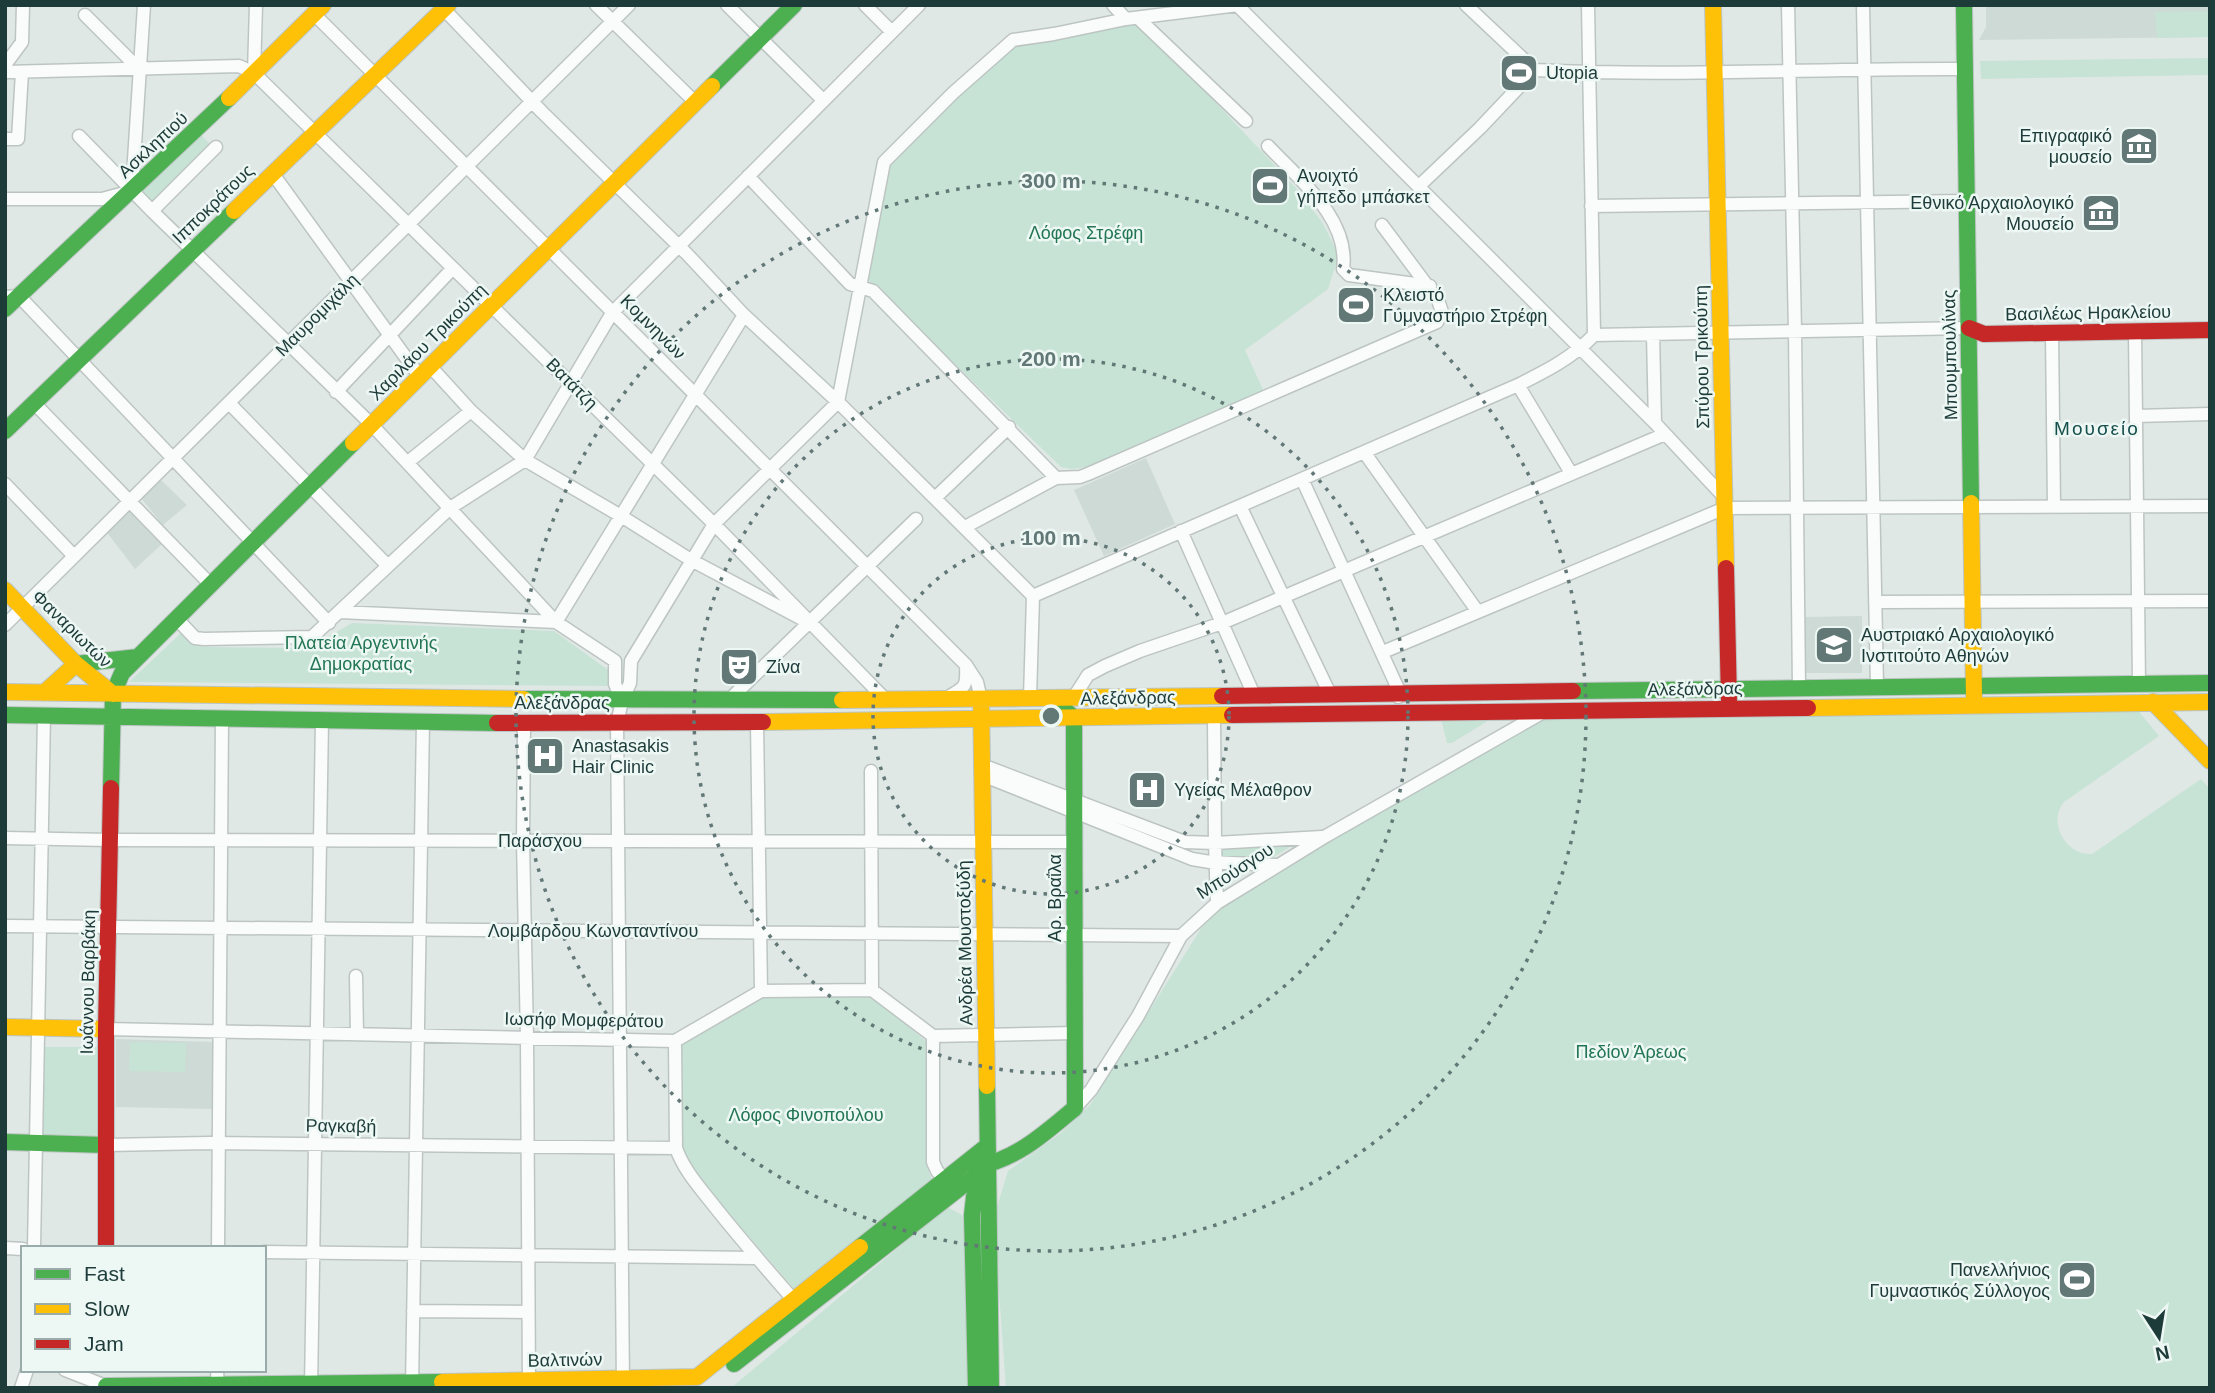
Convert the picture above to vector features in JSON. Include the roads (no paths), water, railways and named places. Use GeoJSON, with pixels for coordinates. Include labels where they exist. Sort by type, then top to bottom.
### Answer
{"type":"FeatureCollection","features":[{"type":"Feature","properties":{"kind":"street"},"geometry":{"type":"LineString","coordinates":[[5,65],[22,42],[23,5]]}},
{"type":"Feature","properties":{"kind":"street"},"geometry":{"type":"LineString","coordinates":[[131,191],[144,5]]}},
{"type":"Feature","properties":{"kind":"street"},"geometry":{"type":"LineString","coordinates":[[5,72],[239,66],[254,73],[256,5]]}},
{"type":"Feature","properties":{"kind":"street"},"geometry":{"type":"LineString","coordinates":[[596,5],[696,103]]}},
{"type":"Feature","properties":{"kind":"street","name":"Μαυρομιχάλη"},"geometry":{"type":"LineString","coordinates":[[5,625],[629,5]]}},
{"type":"Feature","properties":{"kind":"street"},"geometry":{"type":"LineString","coordinates":[[727,5],[823,100]]}},
{"type":"Feature","properties":{"kind":"street","name":"Χαριλάου Τρικούπη"},"geometry":{"type":"LineString","coordinates":[[113,694],[122,673],[794,5]]}},
{"type":"Feature","properties":{"kind":"street"},"geometry":{"type":"LineString","coordinates":[[865,5],[892,32]]}},
{"type":"Feature","properties":{"kind":"street"},"geometry":{"type":"LineString","coordinates":[[177,619],[195,638],[205,639],[308,639],[329,623],[450,508],[525,460],[612,313],[919,5]]}},
{"type":"Feature","properties":{"kind":"street"},"geometry":{"type":"LineString","coordinates":[[1113,5],[1246,121]]}},
{"type":"Feature","properties":{"kind":"street"},"geometry":{"type":"LineString","coordinates":[[623,1383],[617,723],[622,701],[630,684],[631,661],[715,524],[838,402],[884,162],[953,93],[1013,40],[1132,19],[1238,5],[1665,434],[1725,503]]}},
{"type":"Feature","properties":{"kind":"street"},"geometry":{"type":"LineString","coordinates":[[1466,5],[1535,70],[1590,73],[1965,69]]}},
{"type":"Feature","properties":{"kind":"street"},"geometry":{"type":"LineString","coordinates":[[1033,596],[1518,385],[1565,361],[1580,350],[1594,335],[1588,5]]}},
{"type":"Feature","properties":{"kind":"street","name":"Σπύρου Τρικούπη"},"geometry":{"type":"LineString","coordinates":[[1713,5],[1729,708]]}},
{"type":"Feature","properties":{"kind":"street"},"geometry":{"type":"LineString","coordinates":[[1788,5],[1795,331],[1798,687]]}},
{"type":"Feature","properties":{"kind":"street"},"geometry":{"type":"LineString","coordinates":[[1863,5],[1877,687]]}},
{"type":"Feature","properties":{"kind":"street","name":"Μπουμπουλίνας"},"geometry":{"type":"LineString","coordinates":[[1964,5],[1974,705]]}},
{"type":"Feature","properties":{"kind":"street"},"geometry":{"type":"LineString","coordinates":[[444,7],[532,101],[679,245],[744,315],[838,402],[1033,596],[1030,698]]}},
{"type":"Feature","properties":{"kind":"street","name":"Ιπποκράτους"},"geometry":{"type":"LineString","coordinates":[[5,431],[444,7]]}},
{"type":"Feature","properties":{"kind":"street","name":"Ασκληπιού"},"geometry":{"type":"LineString","coordinates":[[5,309],[12,296],[131,191],[319,10]]}},
{"type":"Feature","properties":{"kind":"street","name":"Κομνηνών"},"geometry":{"type":"LineString","coordinates":[[319,10],[376,75],[694,396],[771,468],[966,665],[977,682],[981,699],[981,719]]}},
{"type":"Feature","properties":{"kind":"street"},"geometry":{"type":"LineString","coordinates":[[85,15],[140,70]]}},
{"type":"Feature","properties":{"kind":"street"},"geometry":{"type":"LineString","coordinates":[[1419,186],[1480,128],[1535,70]]}},
{"type":"Feature","properties":{"kind":"street"},"geometry":{"type":"LineString","coordinates":[[12,139],[22,72]]}},
{"type":"Feature","properties":{"kind":"street","name":"Βατάτζη"},"geometry":{"type":"LineString","coordinates":[[254,73],[715,524],[886,699]]}},
{"type":"Feature","properties":{"kind":"street"},"geometry":{"type":"LineString","coordinates":[[152,211],[218,150],[198,128]]}},
{"type":"Feature","properties":{"kind":"street"},"geometry":{"type":"LineString","coordinates":[[79,136],[287,345],[372,425],[556,622],[615,661],[631,661]]}},
{"type":"Feature","properties":{"kind":"street"},"geometry":{"type":"LineString","coordinates":[[1268,146],[1316,195],[1334,223],[1345,250],[1343,269],[1349,275],[1430,286]]}},
{"type":"Feature","properties":{"kind":"street"},"geometry":{"type":"LineString","coordinates":[[273,174],[389,336],[425,372],[525,460],[691,560],[808,622]]}},
{"type":"Feature","properties":{"kind":"street"},"geometry":{"type":"LineString","coordinates":[[748,176],[850,284],[873,291],[1056,478]]}},
{"type":"Feature","properties":{"kind":"street"},"geometry":{"type":"LineString","coordinates":[[5,198],[102,199],[131,191]]}},
{"type":"Feature","properties":{"kind":"street"},"geometry":{"type":"LineString","coordinates":[[1591,206],[1967,201]]}},
{"type":"Feature","properties":{"kind":"street"},"geometry":{"type":"LineString","coordinates":[[964,527],[1056,478],[1088,474],[1437,322],[1442,312],[1438,300],[1382,225]]}},
{"type":"Feature","properties":{"kind":"street"},"geometry":{"type":"LineString","coordinates":[[336,391],[453,268]]}},
{"type":"Feature","properties":{"kind":"street"},"geometry":{"type":"LineString","coordinates":[[12,296],[79,360],[329,623]]}},
{"type":"Feature","properties":{"kind":"street"},"geometry":{"type":"LineString","coordinates":[[556,622],[744,315]]}},
{"type":"Feature","properties":{"kind":"street"},"geometry":{"type":"LineString","coordinates":[[1594,335],[1969,328]]}},
{"type":"Feature","properties":{"kind":"street","name":"Βασιλέως Ηρακλείου"},"geometry":{"type":"LineString","coordinates":[[1969,328],[1984,334],[2210,330]]}},
{"type":"Feature","properties":{"kind":"street"},"geometry":{"type":"LineString","coordinates":[[2135,332],[2139,684]]}},
{"type":"Feature","properties":{"kind":"street"},"geometry":{"type":"LineString","coordinates":[[2052,333],[2054,506]]}},
{"type":"Feature","properties":{"kind":"street"},"geometry":{"type":"LineString","coordinates":[[1653,334],[1654,423]]}},
{"type":"Feature","properties":{"kind":"street"},"geometry":{"type":"LineString","coordinates":[[1518,385],[1571,473]]}},
{"type":"Feature","properties":{"kind":"street"},"geometry":{"type":"LineString","coordinates":[[34,403],[211,585]]}},
{"type":"Feature","properties":{"kind":"street"},"geometry":{"type":"LineString","coordinates":[[229,403],[388,566]]}},
{"type":"Feature","properties":{"kind":"street"},"geometry":{"type":"LineString","coordinates":[[408,462],[471,411]]}},
{"type":"Feature","properties":{"kind":"street"},"geometry":{"type":"LineString","coordinates":[[2136,416],[2210,414]]}},
{"type":"Feature","properties":{"kind":"street"},"geometry":{"type":"LineString","coordinates":[[935,498],[1009,427]]}},
{"type":"Feature","properties":{"kind":"street"},"geometry":{"type":"LineString","coordinates":[[1073,697],[1088,675],[1105,666],[1222,623],[1665,434]]}},
{"type":"Feature","properties":{"kind":"street"},"geometry":{"type":"LineString","coordinates":[[1364,452],[1478,612]]}},
{"type":"Feature","properties":{"kind":"street"},"geometry":{"type":"LineString","coordinates":[[1302,479],[1400,693],[1392,706],[1357,714]]}},
{"type":"Feature","properties":{"kind":"street"},"geometry":{"type":"LineString","coordinates":[[5,484],[74,556]]}},
{"type":"Feature","properties":{"kind":"street"},"geometry":{"type":"LineString","coordinates":[[1383,652],[1725,503],[1796,508],[2210,506]]}},
{"type":"Feature","properties":{"kind":"street"},"geometry":{"type":"LineString","coordinates":[[1240,506],[1329,694]]}},
{"type":"Feature","properties":{"kind":"street"},"geometry":{"type":"LineString","coordinates":[[729,700],[916,519]]}},
{"type":"Feature","properties":{"kind":"street"},"geometry":{"type":"LineString","coordinates":[[1181,531],[1254,695]]}},
{"type":"Feature","properties":{"kind":"street","name":"Φαναριωτών"},"geometry":{"type":"LineString","coordinates":[[5,590],[76,664],[113,694]]}},
{"type":"Feature","properties":{"kind":"street"},"geometry":{"type":"LineString","coordinates":[[1875,602],[2210,601]]}},
{"type":"Feature","properties":{"kind":"street"},"geometry":{"type":"LineString","coordinates":[[340,612],[556,622]]}},
{"type":"Feature","properties":{"kind":"street"},"geometry":{"type":"LineString","coordinates":[[44,693],[76,664],[138,657]]}},
{"type":"Feature","properties":{"kind":"street"},"geometry":{"type":"LineString","coordinates":[[615,661],[614,684],[622,701]]}},
{"type":"Feature","properties":{"kind":"street"},"geometry":{"type":"LineString","coordinates":[[945,699],[964,688],[967,682],[966,665]]}},
{"type":"Feature","properties":{"kind":"street","name":"Αλεξάνδρας"},"geometry":{"type":"LineString","coordinates":[[5,692],[622,701],[2210,683]]}},
{"type":"Feature","properties":{"kind":"street"},"geometry":{"type":"LineString","coordinates":[[113,694],[113,716]]}},
{"type":"Feature","properties":{"kind":"street"},"geometry":{"type":"LineString","coordinates":[[1051,698],[1074,718]]}},
{"type":"Feature","properties":{"kind":"street"},"geometry":{"type":"LineString","coordinates":[[2153,702],[2210,761]]}},
{"type":"Feature","properties":{"kind":"street","name":"Αλεξάνδρας"},"geometry":{"type":"LineString","coordinates":[[5,715],[617,723],[2210,702]]}},
{"type":"Feature","properties":{"kind":"street","name":"Μπούσγου"},"geometry":{"type":"LineString","coordinates":[[988,1166],[1009,1158],[1034,1142],[1075,1108],[1091,1090],[1138,1016],[1181,936],[1217,903],[1326,836],[1545,711]]}},
{"type":"Feature","properties":{"kind":"street"},"geometry":{"type":"LineString","coordinates":[[34,1246],[44,715]]}},
{"type":"Feature","properties":{"kind":"street","name":"Ιωάννου Βαρβάκη"},"geometry":{"type":"LineString","coordinates":[[106,1246],[106,1029],[113,716]]}},
{"type":"Feature","properties":{"kind":"street"},"geometry":{"type":"LineString","coordinates":[[1214,716],[1217,903]]}},
{"type":"Feature","properties":{"kind":"street"},"geometry":{"type":"LineString","coordinates":[[218,1246],[222,718]]}},
{"type":"Feature","properties":{"kind":"street","name":"Αρ. Βραΐλα"},"geometry":{"type":"LineString","coordinates":[[1074,718],[1075,1108]]}},
{"type":"Feature","properties":{"kind":"street","name":"Ανδρέα Μουστοξύδη"},"geometry":{"type":"LineString","coordinates":[[981,719],[990,1388]]}},
{"type":"Feature","properties":{"kind":"street"},"geometry":{"type":"LineString","coordinates":[[311,1386],[322,720]]}},
{"type":"Feature","properties":{"kind":"street"},"geometry":{"type":"LineString","coordinates":[[412,1385],[423,721]]}},
{"type":"Feature","properties":{"kind":"street"},"geometry":{"type":"LineString","coordinates":[[757,722],[761,991]]}},
{"type":"Feature","properties":{"kind":"street"},"geometry":{"type":"LineString","coordinates":[[524,723],[528,1384]]}},
{"type":"Feature","properties":{"kind":"street"},"geometry":{"type":"LineString","coordinates":[[982,770],[1075,806],[1177,840],[1214,843],[1326,836]]}},
{"type":"Feature","properties":{"kind":"street"},"geometry":{"type":"LineString","coordinates":[[872,771],[872,989],[933,1036],[1075,1033]]}},
{"type":"Feature","properties":{"kind":"street"},"geometry":{"type":"LineString","coordinates":[[1075,806],[1181,855],[1216,863],[1277,866]]}},
{"type":"Feature","properties":{"kind":"street","name":"Παράσχου"},"geometry":{"type":"LineString","coordinates":[[5,838],[1075,842]]}},
{"type":"Feature","properties":{"kind":"street","name":"Λομβάρδου Κωνσταντίνου"},"geometry":{"type":"LineString","coordinates":[[5,926],[1181,936]]}},
{"type":"Feature","properties":{"kind":"street"},"geometry":{"type":"LineString","coordinates":[[356,976],[357,1034]]}},
{"type":"Feature","properties":{"kind":"street","name":"Ιωσήφ Μομφεράτου"},"geometry":{"type":"LineString","coordinates":[[5,1027],[675,1041],[761,991],[872,989]]}},
{"type":"Feature","properties":{"kind":"street"},"geometry":{"type":"LineString","coordinates":[[933,1036],[933,1162],[945,1180]]}},
{"type":"Feature","properties":{"kind":"street"},"geometry":{"type":"LineString","coordinates":[[675,1041],[676,1149],[680,1158],[693,1179],[755,1258],[798,1305]]}},
{"type":"Feature","properties":{"kind":"street","name":"Ραγκαβή"},"geometry":{"type":"LineString","coordinates":[[5,1142],[676,1149]]}},
{"type":"Feature","properties":{"kind":"street","name":"Βαλτινών"},"geometry":{"type":"LineString","coordinates":[[698,1388],[712,1381],[987,1146]]}},
{"type":"Feature","properties":{"kind":"street"},"geometry":{"type":"LineString","coordinates":[[959,1169],[988,1166]]}},
{"type":"Feature","properties":{"kind":"street","name":"Ανδρέα Μουστοξύδη"},"geometry":{"type":"LineString","coordinates":[[976,1388],[972,1215],[974,1197],[988,1166]]}},
{"type":"Feature","properties":{"kind":"street","name":"Βαλτινών"},"geometry":{"type":"LineString","coordinates":[[72,1372],[106,1381],[218,1381],[311,1386],[623,1383],[697,1377],[988,1166]]}},
{"type":"Feature","properties":{"kind":"street"},"geometry":{"type":"LineString","coordinates":[[943,1200],[960,1202],[972,1215]]}},
{"type":"Feature","properties":{"kind":"street"},"geometry":{"type":"LineString","coordinates":[[266,1252],[755,1258]]}},
{"type":"Feature","properties":{"kind":"street"},"geometry":{"type":"LineString","coordinates":[[413,1311],[528,1312]]}},
{"type":"Feature","properties":{"kind":"place","name":"Utopia"},"geometry":{"type":"Point","coordinates":[1519,73]}},
{"type":"Feature","properties":{"kind":"place","name":"Επιγραφικό μουσείο"},"geometry":{"type":"Point","coordinates":[2139,146]}},
{"type":"Feature","properties":{"kind":"place","name":"Ανοιχτό γήπεδο μπάσκετ"},"geometry":{"type":"Point","coordinates":[1270,186]}},
{"type":"Feature","properties":{"kind":"place","name":"Εθνικό Αρχαιολογικό Μουσείο"},"geometry":{"type":"Point","coordinates":[2101,213]}},
{"type":"Feature","properties":{"kind":"place","name":"Κλειστό Γυμναστήριο Στρέφη"},"geometry":{"type":"Point","coordinates":[1356,305]}},
{"type":"Feature","properties":{"kind":"place","name":"Αυστριακό Αρχαιολογικό Ινστιτούτο Αθηνών"},"geometry":{"type":"Point","coordinates":[1834,645]}},
{"type":"Feature","properties":{"kind":"place","name":"Ζίνα"},"geometry":{"type":"Point","coordinates":[739,667]}},
{"type":"Feature","properties":{"kind":"place","name":"Anastasakis Hair Clinic"},"geometry":{"type":"Point","coordinates":[545,756]}},
{"type":"Feature","properties":{"kind":"place","name":"Υγείας Μέλαθρον"},"geometry":{"type":"Point","coordinates":[1147,790]}},
{"type":"Feature","properties":{"kind":"place","name":"Πανελλήνιος Γυμναστικός Σύλλογος"},"geometry":{"type":"Point","coordinates":[2077,1280]}},
{"type":"Feature","properties":{"kind":"district","name":"Μουσείο"},"geometry":{"type":"Point","coordinates":[2097,428]}},
{"type":"Feature","properties":{"kind":"park label","name":"Λόφος Στρέφη"},"geometry":{"type":"Point","coordinates":[1086,233]}},
{"type":"Feature","properties":{"kind":"park label","name":"Πλατεία Αργεντινής Δημοκρατίας"},"geometry":{"type":"Point","coordinates":[361,653]}},
{"type":"Feature","properties":{"kind":"park label","name":"Πεδίον Άρεως"},"geometry":{"type":"Point","coordinates":[1631,1052]}},
{"type":"Feature","properties":{"kind":"park label","name":"Λόφος Φινοπούλου"},"geometry":{"type":"Point","coordinates":[806,1115]}}]}
